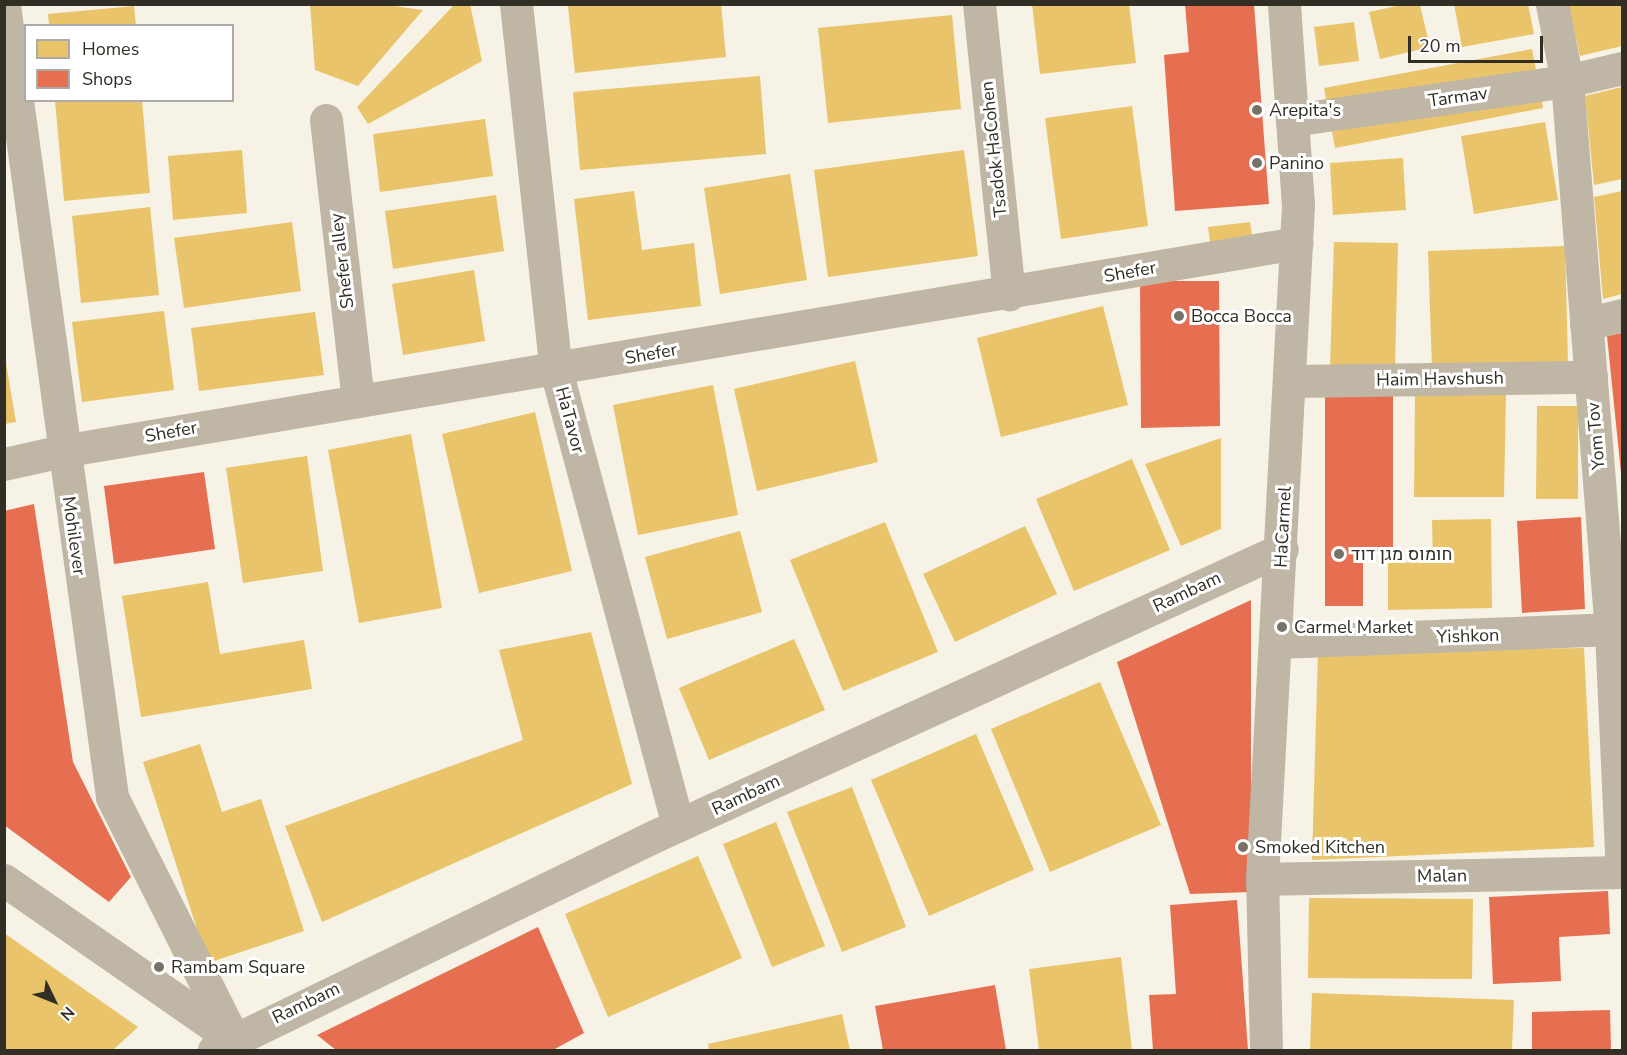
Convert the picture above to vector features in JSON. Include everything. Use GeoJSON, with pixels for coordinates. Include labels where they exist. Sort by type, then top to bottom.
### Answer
{"type":"FeatureCollection","features":[{"type":"Feature","properties":{"kind":"street","name":"HaTavor"},"geometry":{"type":"LineString","coordinates":[[516,4],[556,370],[678,825]]}},
{"type":"Feature","properties":{"kind":"street","name":"Tsadok HaCohen"},"geometry":{"type":"LineString","coordinates":[[979,4],[1009,294]]}},
{"type":"Feature","properties":{"kind":"street","name":"HaCarmel"},"geometry":{"type":"LineString","coordinates":[[1266,1050],[1262,879],[1277,642],[1297,243],[1284,4]]}},
{"type":"Feature","properties":{"kind":"street","name":"Yom Tov"},"geometry":{"type":"LineString","coordinates":[[1552,4],[1567,81],[1586,324],[1617,630],[1623,871]]}},
{"type":"Feature","properties":{"kind":"street","name":"Mohilever"},"geometry":{"type":"LineString","coordinates":[[4,5],[62,451],[112,797],[232,1047]]}},
{"type":"Feature","properties":{"kind":"street","name":"Tarmav"},"geometry":{"type":"LineString","coordinates":[[1292,120],[1567,81],[1623,68]]}},
{"type":"Feature","properties":{"kind":"street","name":"Shefer alley"},"geometry":{"type":"LineString","coordinates":[[326,120],[358,401]]}},
{"type":"Feature","properties":{"kind":"street","name":"Shefer"},"geometry":{"type":"LineString","coordinates":[[4,464],[62,451],[1009,294],[1297,243]]}},
{"type":"Feature","properties":{"kind":"street"},"geometry":{"type":"LineString","coordinates":[[1586,324],[1623,315]]}},
{"type":"Feature","properties":{"kind":"street","name":"Haim Havshush"},"geometry":{"type":"LineString","coordinates":[[1290,381],[1591,377]]}},
{"type":"Feature","properties":{"kind":"street","name":"Rambam"},"geometry":{"type":"LineString","coordinates":[[232,1047],[678,825],[1282,549]]}},
{"type":"Feature","properties":{"kind":"street","name":"Yishkon"},"geometry":{"type":"LineString","coordinates":[[1277,642],[1617,630]]}},
{"type":"Feature","properties":{"kind":"street","name":"Malan"},"geometry":{"type":"LineString","coordinates":[[1262,879],[1623,871]]}},
{"type":"Feature","properties":{"kind":"street"},"geometry":{"type":"LineString","coordinates":[[4,880],[232,1047]]}},
{"type":"Feature","properties":{"kind":"building: Homes"},"geometry":{"type":"Polygon","coordinates":[[[310,4],[380,4],[423,10],[358,86],[315,70],[310,4]]]}},
{"type":"Feature","properties":{"kind":"building: Homes"},"geometry":{"type":"Polygon","coordinates":[[[455,4],[470,4],[482,61],[368,124],[357,107],[455,4]]]}},
{"type":"Feature","properties":{"kind":"building: Homes"},"geometry":{"type":"Polygon","coordinates":[[[721,4],[726,57],[575,73],[568,6],[721,4]]]}},
{"type":"Feature","properties":{"kind":"building: Homes"},"geometry":{"type":"Polygon","coordinates":[[[1032,4],[1129,4],[1136,63],[1040,74],[1032,4]]]}},
{"type":"Feature","properties":{"kind":"building: Homes"},"geometry":{"type":"Polygon","coordinates":[[[1454,4],[1528,4],[1534,34],[1462,47],[1454,4]]]}},
{"type":"Feature","properties":{"kind":"building: Homes"},"geometry":{"type":"Polygon","coordinates":[[[1568,4],[1622,4],[1622,46],[1580,56],[1568,4]]]}},
{"type":"Feature","properties":{"kind":"building: Homes"},"geometry":{"type":"Polygon","coordinates":[[[1401,5],[1420,5],[1430,47],[1380,59],[1369,12],[1401,5]]]}},
{"type":"Feature","properties":{"kind":"building: Homes"},"geometry":{"type":"Polygon","coordinates":[[[134,6],[136,24],[49,24],[48,14],[134,6]]]}},
{"type":"Feature","properties":{"kind":"building: Homes"},"geometry":{"type":"Polygon","coordinates":[[[952,15],[961,109],[828,123],[818,28],[952,15]]]}},
{"type":"Feature","properties":{"kind":"building: Homes"},"geometry":{"type":"Polygon","coordinates":[[[1354,22],[1359,61],[1319,66],[1314,27],[1354,22]]]}},
{"type":"Feature","properties":{"kind":"building: Homes"},"geometry":{"type":"Polygon","coordinates":[[[1532,49],[1543,108],[1335,148],[1324,88],[1532,49]]]}},
{"type":"Feature","properties":{"kind":"building: Homes"},"geometry":{"type":"Polygon","coordinates":[[[760,76],[766,154],[580,170],[573,92],[760,76]]]}},
{"type":"Feature","properties":{"kind":"building: Homes"},"geometry":{"type":"Polygon","coordinates":[[[1622,87],[1622,179],[1594,185],[1585,96],[1622,87]]]}},
{"type":"Feature","properties":{"kind":"building: Homes"},"geometry":{"type":"Polygon","coordinates":[[[55,102],[142,102],[150,193],[64,201],[55,102]]]}},
{"type":"Feature","properties":{"kind":"building: Homes"},"geometry":{"type":"Polygon","coordinates":[[[1132,106],[1148,226],[1061,239],[1045,118],[1132,106]]]}},
{"type":"Feature","properties":{"kind":"building: Homes"},"geometry":{"type":"Polygon","coordinates":[[[485,119],[493,176],[380,192],[373,134],[485,119]]]}},
{"type":"Feature","properties":{"kind":"building: Homes"},"geometry":{"type":"Polygon","coordinates":[[[1545,122],[1558,200],[1474,214],[1461,136],[1545,122]]]}},
{"type":"Feature","properties":{"kind":"building: Homes"},"geometry":{"type":"Polygon","coordinates":[[[242,150],[247,213],[173,220],[168,156],[242,150]]]}},
{"type":"Feature","properties":{"kind":"building: Homes"},"geometry":{"type":"Polygon","coordinates":[[[964,150],[978,256],[828,277],[814,170],[964,150]]]}},
{"type":"Feature","properties":{"kind":"building: Homes"},"geometry":{"type":"Polygon","coordinates":[[[1403,158],[1406,210],[1333,215],[1330,163],[1403,158]]]}},
{"type":"Feature","properties":{"kind":"building: Homes"},"geometry":{"type":"Polygon","coordinates":[[[790,174],[807,280],[720,294],[704,188],[790,174]]]}},
{"type":"Feature","properties":{"kind":"building: Homes"},"geometry":{"type":"Polygon","coordinates":[[[634,191],[642,250],[694,243],[701,306],[588,320],[574,199],[634,191]]]}},
{"type":"Feature","properties":{"kind":"building: Homes"},"geometry":{"type":"Polygon","coordinates":[[[1622,191],[1622,294],[1603,299],[1594,197],[1622,191]]]}},
{"type":"Feature","properties":{"kind":"building: Homes"},"geometry":{"type":"Polygon","coordinates":[[[496,195],[504,251],[393,269],[385,211],[496,195]]]}},
{"type":"Feature","properties":{"kind":"building: Homes"},"geometry":{"type":"Polygon","coordinates":[[[150,207],[159,295],[81,303],[72,216],[150,207]]]}},
{"type":"Feature","properties":{"kind":"building: Homes"},"geometry":{"type":"Polygon","coordinates":[[[292,222],[301,291],[184,308],[174,238],[292,222]]]}},
{"type":"Feature","properties":{"kind":"building: Homes"},"geometry":{"type":"Polygon","coordinates":[[[1250,222],[1253,243],[1211,248],[1208,227],[1250,222]]]}},
{"type":"Feature","properties":{"kind":"building: Homes"},"geometry":{"type":"Polygon","coordinates":[[[1334,242],[1398,243],[1395,369],[1330,368],[1334,242]]]}},
{"type":"Feature","properties":{"kind":"building: Homes"},"geometry":{"type":"Polygon","coordinates":[[[1565,246],[1568,363],[1432,368],[1428,251],[1565,246]]]}},
{"type":"Feature","properties":{"kind":"building: Homes"},"geometry":{"type":"Polygon","coordinates":[[[474,270],[485,341],[403,355],[392,284],[474,270]]]}},
{"type":"Feature","properties":{"kind":"building: Homes"},"geometry":{"type":"Polygon","coordinates":[[[1103,306],[1128,405],[1001,437],[977,338],[1103,306]]]}},
{"type":"Feature","properties":{"kind":"building: Homes"},"geometry":{"type":"Polygon","coordinates":[[[164,311],[174,390],[82,402],[72,322],[164,311]]]}},
{"type":"Feature","properties":{"kind":"building: Homes"},"geometry":{"type":"Polygon","coordinates":[[[315,312],[324,375],[199,391],[191,328],[315,312]]]}},
{"type":"Feature","properties":{"kind":"building: Homes"},"geometry":{"type":"Polygon","coordinates":[[[4,351],[16,422],[4,424],[4,351]]]}},
{"type":"Feature","properties":{"kind":"building: Homes"},"geometry":{"type":"Polygon","coordinates":[[[855,361],[878,462],[757,491],[734,389],[855,361]]]}},
{"type":"Feature","properties":{"kind":"building: Homes"},"geometry":{"type":"Polygon","coordinates":[[[713,385],[738,515],[638,535],[613,405],[713,385]]]}},
{"type":"Feature","properties":{"kind":"building: Homes"},"geometry":{"type":"Polygon","coordinates":[[[1415,394],[1506,394],[1504,497],[1414,497],[1415,394]]]}},
{"type":"Feature","properties":{"kind":"building: Homes"},"geometry":{"type":"Polygon","coordinates":[[[1537,406],[1578,406],[1578,499],[1536,499],[1537,406]]]}},
{"type":"Feature","properties":{"kind":"building: Homes"},"geometry":{"type":"Polygon","coordinates":[[[535,412],[572,571],[479,593],[442,434],[535,412]]]}},
{"type":"Feature","properties":{"kind":"building: Homes"},"geometry":{"type":"Polygon","coordinates":[[[411,434],[442,608],[359,623],[328,450],[411,434]]]}},
{"type":"Feature","properties":{"kind":"building: Homes"},"geometry":{"type":"Polygon","coordinates":[[[1221,438],[1221,529],[1181,546],[1145,464],[1221,438]]]}},
{"type":"Feature","properties":{"kind":"building: Homes"},"geometry":{"type":"Polygon","coordinates":[[[307,456],[323,571],[243,583],[226,468],[307,456]]]}},
{"type":"Feature","properties":{"kind":"building: Homes"},"geometry":{"type":"Polygon","coordinates":[[[1132,459],[1170,550],[1074,591],[1036,499],[1132,459]]]}},
{"type":"Feature","properties":{"kind":"building: Homes"},"geometry":{"type":"Polygon","coordinates":[[[1491,519],[1492,608],[1388,610],[1388,563],[1433,562],[1432,520],[1491,519]]]}},
{"type":"Feature","properties":{"kind":"building: Homes"},"geometry":{"type":"Polygon","coordinates":[[[885,522],[938,652],[843,691],[790,560],[885,522]]]}},
{"type":"Feature","properties":{"kind":"building: Homes"},"geometry":{"type":"Polygon","coordinates":[[[1025,526],[1057,594],[955,642],[923,574],[1025,526]]]}},
{"type":"Feature","properties":{"kind":"building: Homes"},"geometry":{"type":"Polygon","coordinates":[[[740,531],[762,612],[667,639],[645,557],[740,531]]]}},
{"type":"Feature","properties":{"kind":"building: Homes"},"geometry":{"type":"Polygon","coordinates":[[[208,582],[220,654],[304,640],[312,689],[141,717],[122,596],[208,582]]]}},
{"type":"Feature","properties":{"kind":"building: Homes"},"geometry":{"type":"Polygon","coordinates":[[[591,632],[632,784],[322,922],[285,826],[523,740],[499,650],[591,632]]]}},
{"type":"Feature","properties":{"kind":"building: Homes"},"geometry":{"type":"Polygon","coordinates":[[[794,639],[825,710],[709,760],[679,688],[794,639]]]}},
{"type":"Feature","properties":{"kind":"building: Homes"},"geometry":{"type":"Polygon","coordinates":[[[1584,648],[1594,847],[1312,860],[1318,651],[1584,648]]]}},
{"type":"Feature","properties":{"kind":"building: Homes"},"geometry":{"type":"Polygon","coordinates":[[[1100,682],[1161,825],[1050,872],[991,729],[1100,682]]]}},
{"type":"Feature","properties":{"kind":"building: Homes"},"geometry":{"type":"Polygon","coordinates":[[[976,734],[1034,870],[929,916],[871,780],[976,734]]]}},
{"type":"Feature","properties":{"kind":"building: Homes"},"geometry":{"type":"Polygon","coordinates":[[[200,744],[222,812],[261,799],[304,931],[208,963],[143,762],[200,744]]]}},
{"type":"Feature","properties":{"kind":"building: Homes"},"geometry":{"type":"Polygon","coordinates":[[[852,787],[906,927],[842,952],[787,812],[852,787]]]}},
{"type":"Feature","properties":{"kind":"building: Homes"},"geometry":{"type":"Polygon","coordinates":[[[776,822],[825,946],[772,967],[723,844],[776,822]]]}},
{"type":"Feature","properties":{"kind":"building: Homes"},"geometry":{"type":"Polygon","coordinates":[[[698,856],[742,958],[608,1017],[565,914],[698,856]]]}},
{"type":"Feature","properties":{"kind":"building: Homes"},"geometry":{"type":"Polygon","coordinates":[[[1309,898],[1473,899],[1472,979],[1308,978],[1309,898]]]}},
{"type":"Feature","properties":{"kind":"building: Homes"},"geometry":{"type":"Polygon","coordinates":[[[4,933],[138,1027],[113,1050],[4,1050],[4,933]]]}},
{"type":"Feature","properties":{"kind":"building: Homes"},"geometry":{"type":"Polygon","coordinates":[[[1121,957],[1132,1050],[1039,1050],[1029,969],[1121,957]]]}},
{"type":"Feature","properties":{"kind":"building: Homes"},"geometry":{"type":"Polygon","coordinates":[[[1312,993],[1514,1000],[1512,1050],[1310,1050],[1312,993]]]}},
{"type":"Feature","properties":{"kind":"building: Homes"},"geometry":{"type":"Polygon","coordinates":[[[842,1014],[850,1050],[709,1050],[708,1044],[842,1014]]]}},
{"type":"Feature","properties":{"kind":"building: Shops"},"geometry":{"type":"Polygon","coordinates":[[[1185,4],[1254,4],[1269,204],[1175,211],[1164,55],[1189,52],[1185,4]]]}},
{"type":"Feature","properties":{"kind":"building: Shops"},"geometry":{"type":"Polygon","coordinates":[[[1140,281],[1219,281],[1220,426],[1141,428],[1140,281]]]}},
{"type":"Feature","properties":{"kind":"building: Shops"},"geometry":{"type":"Polygon","coordinates":[[[1622,333],[1622,473],[1621,473],[1607,336],[1622,333]]]}},
{"type":"Feature","properties":{"kind":"building: Shops"},"geometry":{"type":"Polygon","coordinates":[[[1325,389],[1393,389],[1393,552],[1363,552],[1363,606],[1325,606],[1325,389]]]}},
{"type":"Feature","properties":{"kind":"building: Shops"},"geometry":{"type":"Polygon","coordinates":[[[204,472],[215,549],[114,564],[104,486],[204,472]]]}},
{"type":"Feature","properties":{"kind":"building: Shops"},"geometry":{"type":"Polygon","coordinates":[[[34,504],[73,762],[131,877],[109,902],[4,825],[4,511],[34,504]]]}},
{"type":"Feature","properties":{"kind":"building: Shops"},"geometry":{"type":"Polygon","coordinates":[[[1581,517],[1585,609],[1522,613],[1517,521],[1581,517]]]}},
{"type":"Feature","properties":{"kind":"building: Shops"},"geometry":{"type":"Polygon","coordinates":[[[1251,600],[1251,892],[1190,894],[1117,662],[1251,600]]]}},
{"type":"Feature","properties":{"kind":"building: Shops"},"geometry":{"type":"Polygon","coordinates":[[[1608,891],[1610,934],[1559,937],[1561,981],[1493,984],[1489,897],[1608,891]]]}},
{"type":"Feature","properties":{"kind":"building: Shops"},"geometry":{"type":"Polygon","coordinates":[[[1237,900],[1248,1050],[1153,1050],[1149,995],[1176,994],[1170,905],[1237,900]]]}},
{"type":"Feature","properties":{"kind":"building: Shops"},"geometry":{"type":"Polygon","coordinates":[[[538,927],[584,1033],[553,1050],[336,1050],[317,1035],[538,927]]]}},
{"type":"Feature","properties":{"kind":"building: Shops"},"geometry":{"type":"Polygon","coordinates":[[[995,985],[1006,1050],[883,1050],[875,1006],[995,985]]]}},
{"type":"Feature","properties":{"kind":"building: Shops"},"geometry":{"type":"Polygon","coordinates":[[[1610,1010],[1611,1050],[1532,1050],[1532,1012],[1610,1010]]]}},
{"type":"Feature","properties":{"kind":"place","name":"Arepita's"},"geometry":{"type":"Point","coordinates":[1257,110]}},
{"type":"Feature","properties":{"kind":"place","name":"Panino"},"geometry":{"type":"Point","coordinates":[1257,163]}},
{"type":"Feature","properties":{"kind":"place","name":"Bocca Bocca"},"geometry":{"type":"Point","coordinates":[1179,316]}},
{"type":"Feature","properties":{"kind":"place","name":"חומוס מגן דוד"},"geometry":{"type":"Point","coordinates":[1339,554]}},
{"type":"Feature","properties":{"kind":"place","name":"Carmel Market"},"geometry":{"type":"Point","coordinates":[1282,627]}},
{"type":"Feature","properties":{"kind":"place","name":"Smoked Kitchen"},"geometry":{"type":"Point","coordinates":[1243,847]}},
{"type":"Feature","properties":{"kind":"place","name":"Rambam Square"},"geometry":{"type":"Point","coordinates":[159,967]}}]}
